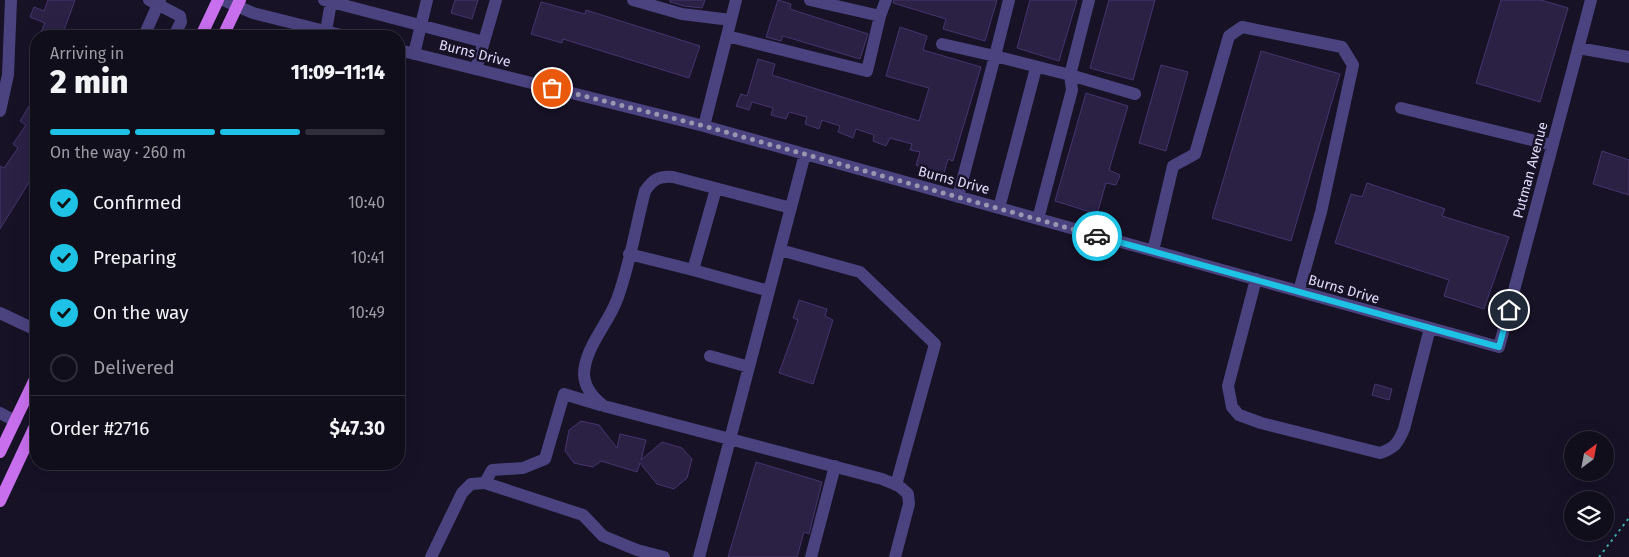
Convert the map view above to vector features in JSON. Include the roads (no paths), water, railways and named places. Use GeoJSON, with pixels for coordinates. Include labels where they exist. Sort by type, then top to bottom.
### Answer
{"type":"FeatureCollection","features":[{"type":"Feature","properties":{"kind":"main road"},"geometry":{"type":"LineString","coordinates":[[204,30],[218,0]]}},
{"type":"Feature","properties":{"kind":"main road"},"geometry":{"type":"LineString","coordinates":[[226,30],[238,3]]}},
{"type":"Feature","properties":{"kind":"main road"},"geometry":{"type":"LineString","coordinates":[[0,452],[30,390]]}},
{"type":"Feature","properties":{"kind":"main road"},"geometry":{"type":"LineString","coordinates":[[0,501],[30,437]]}},
{"type":"Feature","properties":{"kind":"street"},"geometry":{"type":"LineString","coordinates":[[0,110],[8,75],[11,0]]}},
{"type":"Feature","properties":{"kind":"street"},"geometry":{"type":"LineString","coordinates":[[223,0],[238,3],[253,13],[322,30]]}},
{"type":"Feature","properties":{"kind":"street"},"geometry":{"type":"LineString","coordinates":[[414,54],[427,0]]}},
{"type":"Feature","properties":{"kind":"street"},"geometry":{"type":"LineString","coordinates":[[476,69],[496,0]]}},
{"type":"Feature","properties":{"kind":"street"},"geometry":{"type":"LineString","coordinates":[[633,0],[682,14],[731,20]]}},
{"type":"Feature","properties":{"kind":"street"},"geometry":{"type":"LineString","coordinates":[[704,126],[736,0]]}},
{"type":"Feature","properties":{"kind":"street"},"geometry":{"type":"LineString","coordinates":[[810,0],[880,16]]}},
{"type":"Feature","properties":{"kind":"street"},"geometry":{"type":"LineString","coordinates":[[727,36],[867,71],[880,16],[886,0]]}},
{"type":"Feature","properties":{"kind":"street"},"geometry":{"type":"LineString","coordinates":[[958,197],[1009,0]]}},
{"type":"Feature","properties":{"kind":"street"},"geometry":{"type":"LineString","coordinates":[[1038,219],[1072,90],[1070,75],[1089,0]]}},
{"type":"Feature","properties":{"kind":"street","name":"Putman Avenue"},"geometry":{"type":"LineString","coordinates":[[1499,347],[1591,0]]}},
{"type":"Feature","properties":{"kind":"street"},"geometry":{"type":"LineString","coordinates":[[146,30],[156,1],[180,16],[181,22],[177,30]]}},
{"type":"Feature","properties":{"kind":"street"},"geometry":{"type":"LineString","coordinates":[[326,30],[327,1],[484,42]]}},
{"type":"Feature","properties":{"kind":"street"},"geometry":{"type":"LineString","coordinates":[[1153,251],[1173,166],[1194,154],[1229,36],[1242,27],[1342,47],[1353,65],[1321,212],[1299,292]]}},
{"type":"Feature","properties":{"kind":"street"},"geometry":{"type":"LineString","coordinates":[[942,44],[1070,75],[1135,94]]}},
{"type":"Feature","properties":{"kind":"street"},"geometry":{"type":"LineString","coordinates":[[1578,48],[1629,57]]}},
{"type":"Feature","properties":{"kind":"street","name":"Burns Drive"},"geometry":{"type":"LineString","coordinates":[[405,52],[704,126],[1499,347]]}},
{"type":"Feature","properties":{"kind":"street"},"geometry":{"type":"LineString","coordinates":[[999,208],[1036,68]]}},
{"type":"Feature","properties":{"kind":"street"},"geometry":{"type":"LineString","coordinates":[[1401,108],[1552,145]]}},
{"type":"Feature","properties":{"kind":"street"},"geometry":{"type":"LineString","coordinates":[[699,557],[805,154]]}},
{"type":"Feature","properties":{"kind":"street"},"geometry":{"type":"LineString","coordinates":[[604,406],[595,400],[587,388],[584,376],[586,364],[616,301],[646,191],[651,181],[661,176],[673,177],[791,208]]}},
{"type":"Feature","properties":{"kind":"street"},"geometry":{"type":"LineString","coordinates":[[693,270],[716,189]]}},
{"type":"Feature","properties":{"kind":"street"},"geometry":{"type":"LineString","coordinates":[[780,250],[860,272],[935,344],[896,485]]}},
{"type":"Feature","properties":{"kind":"street"},"geometry":{"type":"LineString","coordinates":[[629,254],[769,291]]}},
{"type":"Feature","properties":{"kind":"street"},"geometry":{"type":"LineString","coordinates":[[1256,279],[1228,386],[1232,407],[1239,415],[1261,423],[1380,453],[1392,449],[1398,444],[1404,429],[1430,328]]}},
{"type":"Feature","properties":{"kind":"street"},"geometry":{"type":"LineString","coordinates":[[0,313],[30,327]]}},
{"type":"Feature","properties":{"kind":"street"},"geometry":{"type":"LineString","coordinates":[[710,356],[749,367]]}},
{"type":"Feature","properties":{"kind":"street"},"geometry":{"type":"LineString","coordinates":[[485,483],[492,470],[523,468],[545,460],[564,394],[835,466],[896,485],[908,494],[909,504],[895,557]]}},
{"type":"Feature","properties":{"kind":"street"},"geometry":{"type":"LineString","coordinates":[[0,413],[15,421]]}},
{"type":"Feature","properties":{"kind":"street"},"geometry":{"type":"LineString","coordinates":[[811,557],[835,466]]}},
{"type":"Feature","properties":{"kind":"street"},"geometry":{"type":"LineString","coordinates":[[431,557],[462,493],[471,484],[485,483],[583,515],[603,536],[637,550],[664,557]]}}]}
